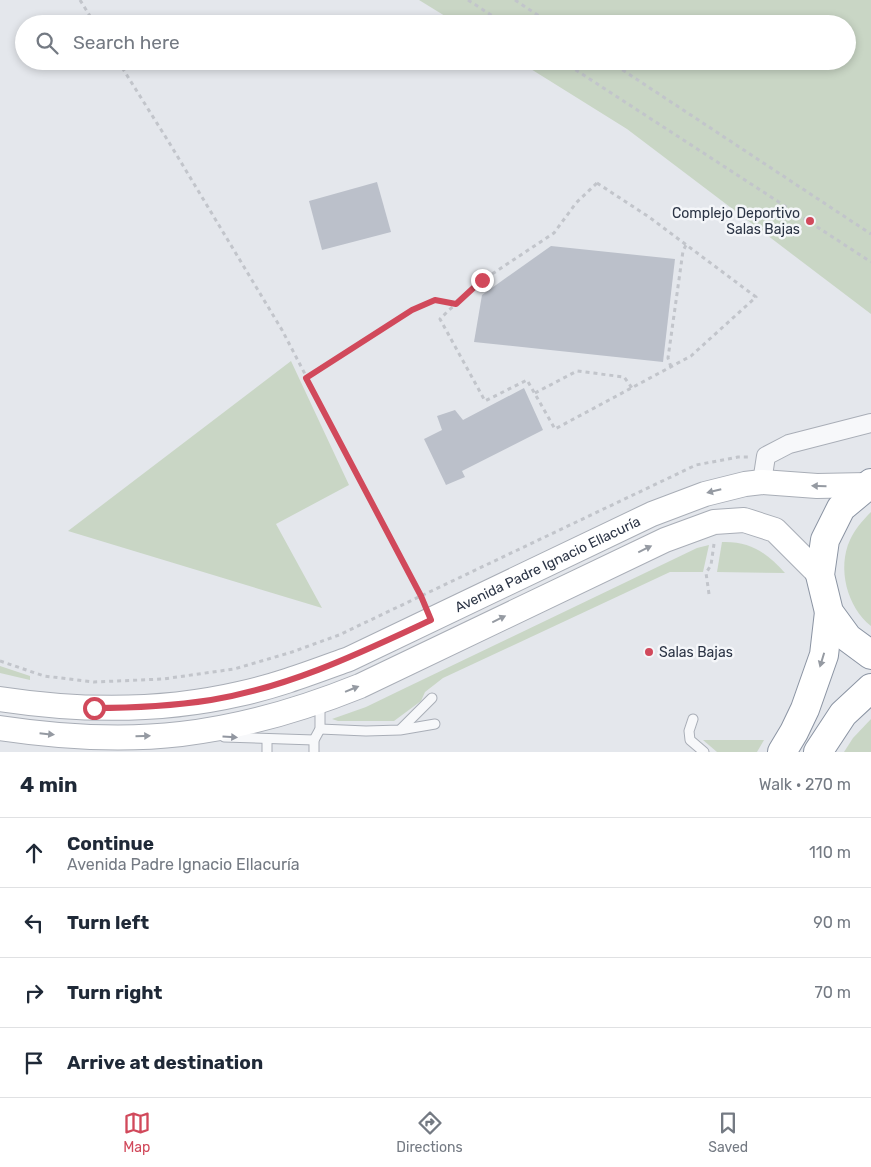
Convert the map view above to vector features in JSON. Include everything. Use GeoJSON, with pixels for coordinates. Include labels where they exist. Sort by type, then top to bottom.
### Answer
{"type":"FeatureCollection","features":[{"type":"Feature","properties":{"kind":"highway"},"geometry":{"type":"LineString","coordinates":[[782,752],[805,709],[824,655],[829,612],[820,575],[825,540],[841,508],[869,484]]}},
{"type":"Feature","properties":{"kind":"highway"},"geometry":{"type":"LineString","coordinates":[[829,612],[848,638],[871,655]]}},
{"type":"Feature","properties":{"kind":"highway"},"geometry":{"type":"LineString","coordinates":[[818,752],[843,714],[871,688]]}},
{"type":"Feature","properties":{"kind":"main road","name":"Avenida Padre Ignacio Ellacuría"},"geometry":{"type":"LineString","coordinates":[[0,699],[94,708],[148,707],[211,700],[263,688],[312,673],[348,659],[652,514],[705,494],[745,484],[762,482],[817,486],[869,484]]}},
{"type":"Feature","properties":{"kind":"main road","name":"Avenida Padre Ignacio Ellacuría"},"geometry":{"type":"LineString","coordinates":[[0,728],[62,736],[95,745],[181,734],[257,719],[320,702],[360,686],[665,540],[714,522],[744,520],[775,530],[820,575]]}},
{"type":"Feature","properties":{"kind":"street"},"geometry":{"type":"LineString","coordinates":[[762,482],[766,456],[789,444],[871,423]]}},
{"type":"Feature","properties":{"kind":"lane"},"geometry":{"type":"LineString","coordinates":[[400,730],[432,698]]}},
{"type":"Feature","properties":{"kind":"lane"},"geometry":{"type":"LineString","coordinates":[[314,752],[314,740],[320,729],[320,702]]}},
{"type":"Feature","properties":{"kind":"lane"},"geometry":{"type":"LineString","coordinates":[[692,719],[689,731],[690,740],[704,752]]}},
{"type":"Feature","properties":{"kind":"lane"},"geometry":{"type":"LineString","coordinates":[[320,729],[400,730],[435,724]]}},
{"type":"Feature","properties":{"kind":"lane","name":"Avenida Padre Ignacio Ellacuría"},"geometry":{"type":"LineString","coordinates":[[181,734],[314,740]]}},
{"type":"Feature","properties":{"kind":"lane"},"geometry":{"type":"LineString","coordinates":[[267,739],[267,752]]}},
{"type":"Feature","properties":{"kind":"path"},"geometry":{"type":"LineString","coordinates":[[80,0],[89,15]]}},
{"type":"Feature","properties":{"kind":"path"},"geometry":{"type":"LineString","coordinates":[[468,0],[491,15]]}},
{"type":"Feature","properties":{"kind":"path"},"geometry":{"type":"LineString","coordinates":[[515,0],[538,15]]}},
{"type":"Feature","properties":{"kind":"path"},"geometry":{"type":"LineString","coordinates":[[124,70],[277,322],[421,596],[431,620]]}},
{"type":"Feature","properties":{"kind":"path"},"geometry":{"type":"LineString","coordinates":[[576,70],[871,262]]}},
{"type":"Feature","properties":{"kind":"path"},"geometry":{"type":"LineString","coordinates":[[623,70],[871,234]]}},
{"type":"Feature","properties":{"kind":"path"},"geometry":{"type":"LineString","coordinates":[[598,182],[686,244],[756,297],[691,356],[555,428],[528,380],[485,401],[440,319],[482,280],[554,233],[576,203],[598,182]]}},
{"type":"Feature","properties":{"kind":"path"},"geometry":{"type":"LineString","coordinates":[[671,367],[668,358],[683,251],[686,244]]}},
{"type":"Feature","properties":{"kind":"path"},"geometry":{"type":"LineString","coordinates":[[306,378],[412,310],[435,300],[456,304]]}},
{"type":"Feature","properties":{"kind":"path"},"geometry":{"type":"LineString","coordinates":[[535,393],[577,371],[624,377],[632,388]]}},
{"type":"Feature","properties":{"kind":"path"},"geometry":{"type":"LineString","coordinates":[[0,661],[44,676],[94,682],[162,679],[234,669],[292,652],[339,635],[649,487]]}},
{"type":"Feature","properties":{"kind":"path"},"geometry":{"type":"LineString","coordinates":[[709,594],[706,573],[711,565],[715,537]]}},
{"type":"Feature","properties":{"kind":"green space","name":"Complejo Deportivo Salas Bajas"},"geometry":{"type":"Polygon","coordinates":[[[419,0],[871,0],[871,314],[627,129],[532,70],[856,70],[856,15],[443,15],[419,0]]]}},
{"type":"Feature","properties":{"kind":"green space"},"geometry":{"type":"Polygon","coordinates":[[[291,361],[349,485],[276,524],[322,608],[68,531],[291,361]]]}},
{"type":"Feature","properties":{"kind":"green space"},"geometry":{"type":"Polygon","coordinates":[[[871,512],[871,626],[863,618],[850,598],[844,563],[852,536],[871,512]]]}},
{"type":"Feature","properties":{"kind":"green space"},"geometry":{"type":"Polygon","coordinates":[[[722,542],[741,543],[757,549],[771,559],[785,573],[717,572],[722,542]]]}},
{"type":"Feature","properties":{"kind":"green space"},"geometry":{"type":"Polygon","coordinates":[[[709,545],[703,572],[670,572],[443,678],[425,692],[421,701],[394,721],[338,721],[332,719],[366,707],[697,548],[709,545]]]}},
{"type":"Feature","properties":{"kind":"green space"},"geometry":{"type":"Polygon","coordinates":[[[0,666],[30,676],[30,680],[0,673],[0,666]]]}},
{"type":"Feature","properties":{"kind":"green space"},"geometry":{"type":"Polygon","coordinates":[[[871,719],[871,752],[844,752],[853,738],[871,719]]]}},
{"type":"Feature","properties":{"kind":"green space"},"geometry":{"type":"Polygon","coordinates":[[[703,740],[764,740],[757,752],[717,752],[703,740]]]}},
{"type":"Feature","properties":{"kind":"building"},"geometry":{"type":"Polygon","coordinates":[[[377,182],[391,232],[322,250],[309,201],[377,182]]]}},
{"type":"Feature","properties":{"kind":"building"},"geometry":{"type":"Polygon","coordinates":[[[551,246],[675,259],[663,362],[474,342],[482,295],[551,246]]]}},
{"type":"Feature","properties":{"kind":"building"},"geometry":{"type":"Polygon","coordinates":[[[524,388],[543,430],[462,471],[465,477],[446,485],[424,439],[442,430],[437,416],[455,410],[463,420],[524,388]]]}},
{"type":"Feature","properties":{"kind":"place","name":"Complejo Deportivo Salas Bajas"},"geometry":{"type":"Point","coordinates":[810,221]}},
{"type":"Feature","properties":{"kind":"place","name":"Salas Bajas"},"geometry":{"type":"Point","coordinates":[649,652]}},
{"type":"Feature","properties":{"kind":"route"},"geometry":{"type":"LineString","coordinates":[[94,708],[162,706],[211,700],[263,688],[348,659],[431,620],[421,596],[306,378],[412,310],[435,300],[456,304],[482,280]]}}]}
